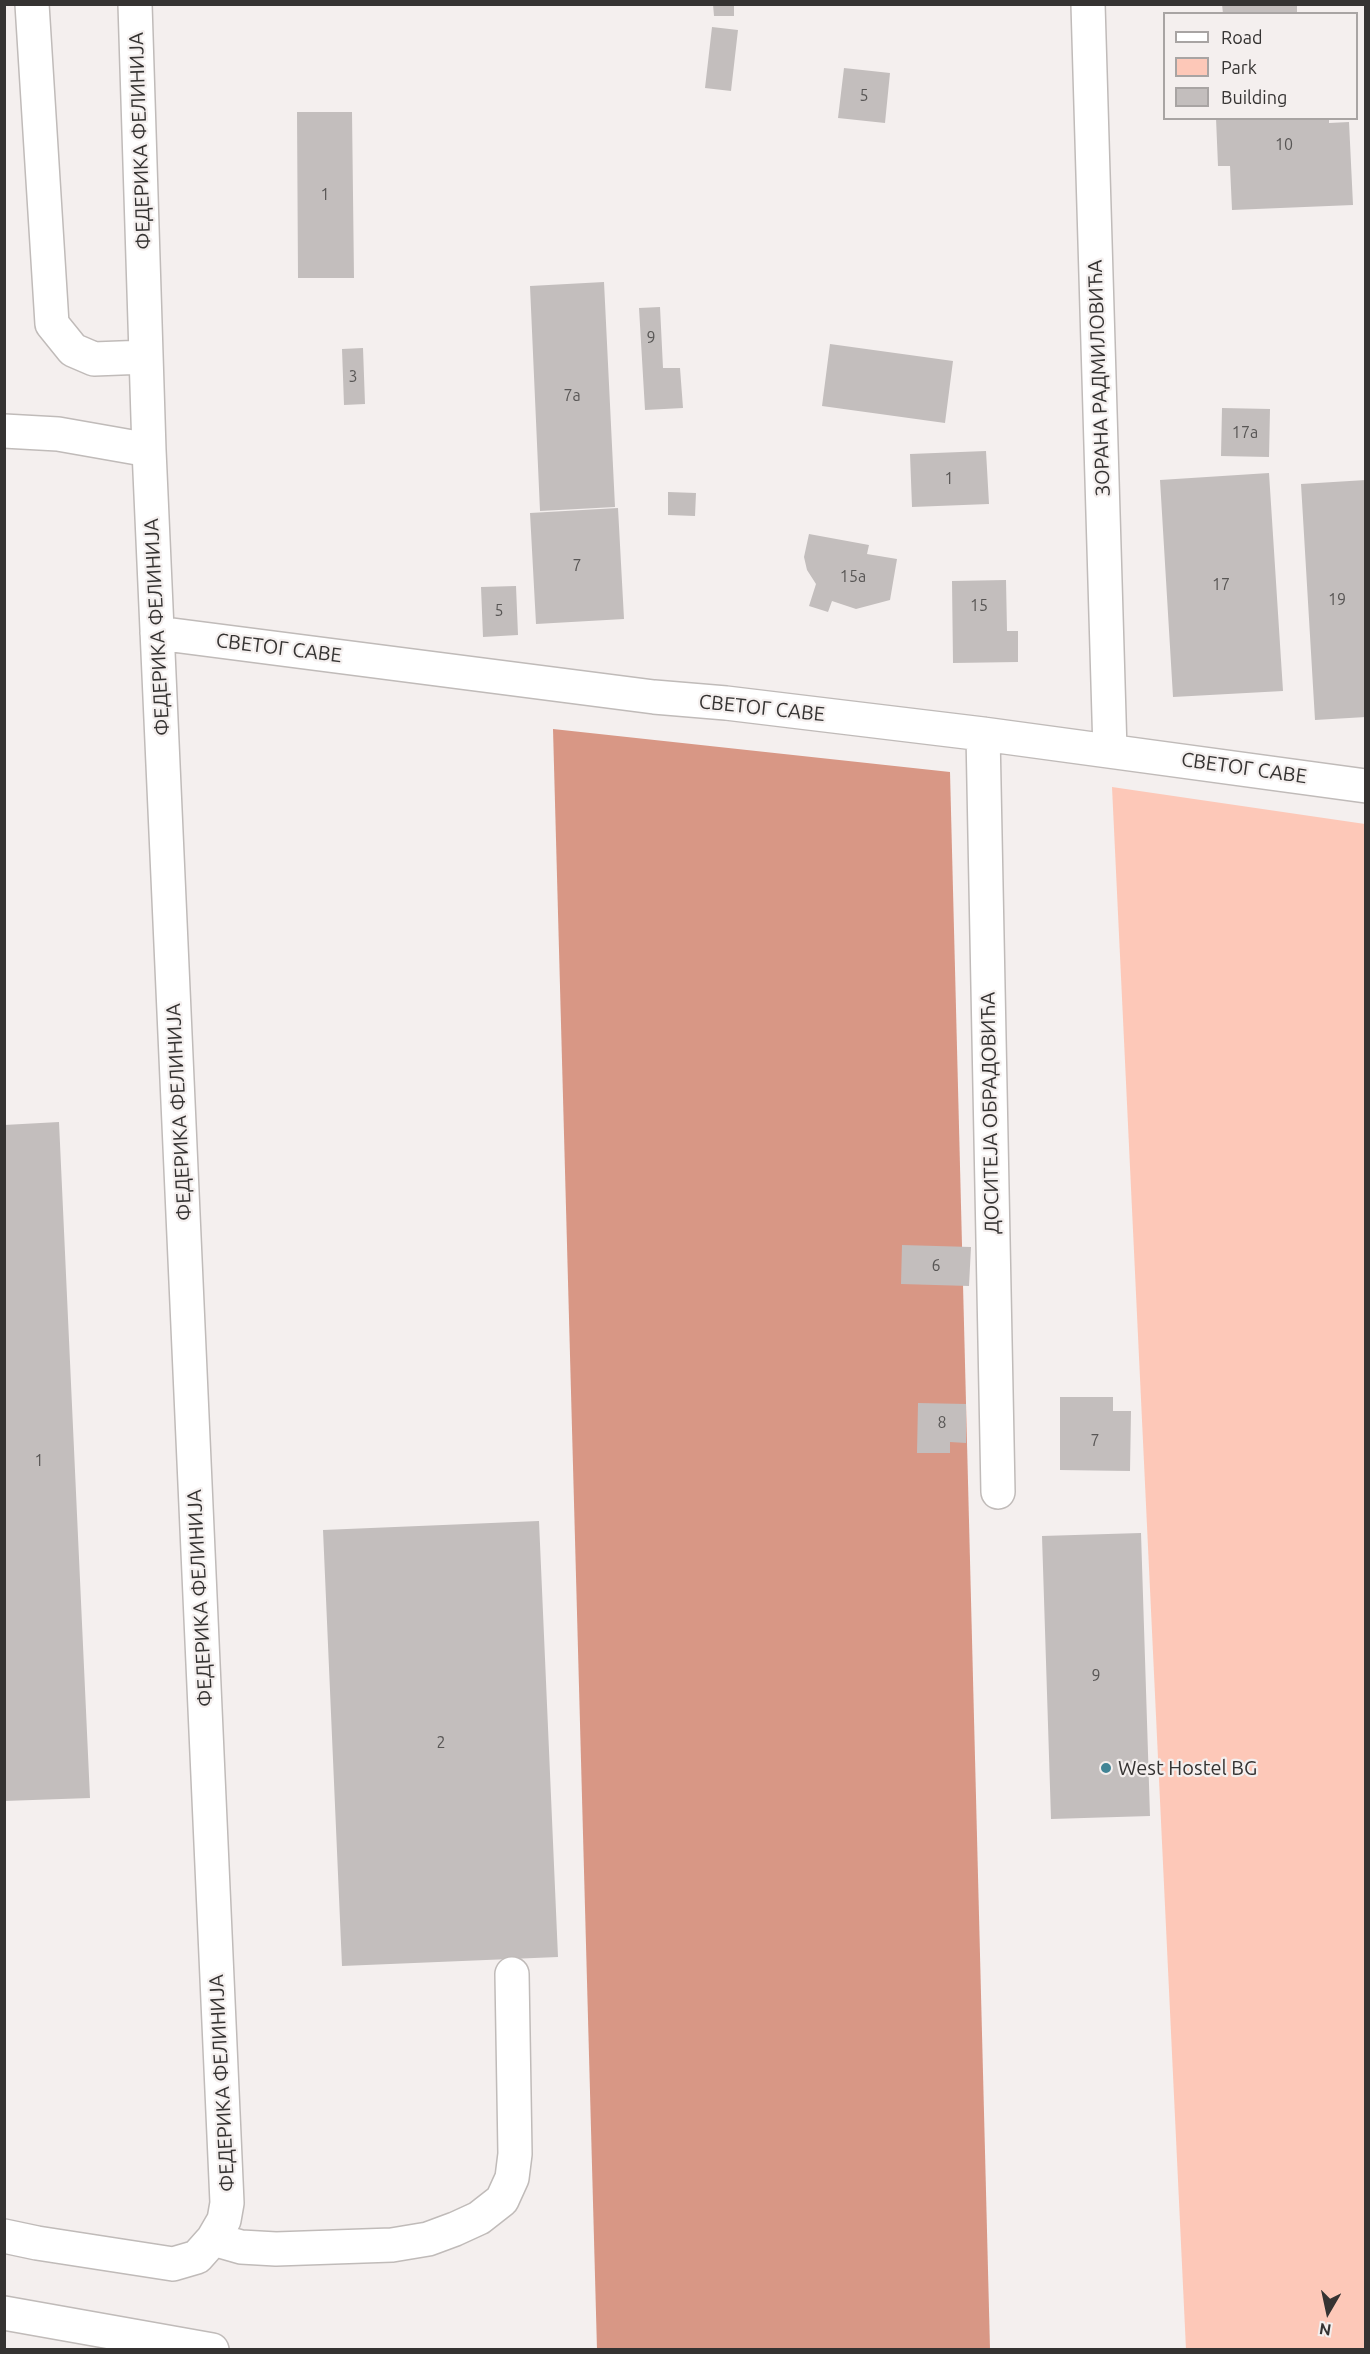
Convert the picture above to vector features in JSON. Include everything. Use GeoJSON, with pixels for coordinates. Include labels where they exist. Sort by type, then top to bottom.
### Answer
{"type":"FeatureCollection","features":[{"type":"Feature","properties":{"kind":"main road"},"geometry":{"type":"LineString","coordinates":[[32,4],[52,324],[73,350],[94,359],[146,357]]}},
{"type":"Feature","properties":{"kind":"main road","name":"ФЕДЕРИКА ФЕЛИНИЈА"},"geometry":{"type":"LineString","coordinates":[[135,4],[149,450],[227,2203],[218,2229]]}},
{"type":"Feature","properties":{"kind":"main road","name":"ЗОРАНА РАДМИЛОВИЋА"},"geometry":{"type":"LineString","coordinates":[[1088,4],[1110,751]]}},
{"type":"Feature","properties":{"kind":"main road"},"geometry":{"type":"LineString","coordinates":[[4,431],[58,434],[149,450]]}},
{"type":"Feature","properties":{"kind":"main road","name":"СВЕТОГ САВЕ"},"geometry":{"type":"LineString","coordinates":[[157,633],[654,697],[726,703],[983,734],[1365,786]]}},
{"type":"Feature","properties":{"kind":"main road","name":"ДОСИТЕЈА ОБРАДОВИЋА"},"geometry":{"type":"LineString","coordinates":[[983,734],[998,1492]]}},
{"type":"Feature","properties":{"kind":"main road"},"geometry":{"type":"LineString","coordinates":[[4,2236],[173,2264],[196,2257],[218,2229],[241,2247],[276,2249],[392,2245],[428,2239],[479,2218],[502,2200],[512,2178],[514,2154],[512,1974]]}},
{"type":"Feature","properties":{"kind":"main road"},"geometry":{"type":"LineString","coordinates":[[4,2313],[212,2349]]}},
{"type":"Feature","properties":{"kind":"green space"},"geometry":{"type":"Polygon","coordinates":[[[1112,787],[1365,824],[1365,2349],[1186,2349],[1112,787]]]}},
{"type":"Feature","properties":{"kind":"shaded area"},"geometry":{"type":"Polygon","coordinates":[[[553,729],[950,772],[990,2349],[597,2349],[553,729]]]}},
{"type":"Feature","properties":{"kind":"building"},"geometry":{"type":"Polygon","coordinates":[[[713,4],[734,4],[734,16],[714,16],[713,4]]]}},
{"type":"Feature","properties":{"kind":"building"},"geometry":{"type":"Polygon","coordinates":[[[1222,4],[1297,4],[1297,12],[1223,12],[1222,4]]]}},
{"type":"Feature","properties":{"kind":"building"},"geometry":{"type":"Polygon","coordinates":[[[712,27],[738,30],[731,91],[705,88],[712,27]]]}},
{"type":"Feature","properties":{"kind":"building"},"geometry":{"type":"Polygon","coordinates":[[[844,68],[890,73],[885,123],[838,118],[844,68]]]}},
{"type":"Feature","properties":{"kind":"building"},"geometry":{"type":"Polygon","coordinates":[[[297,112],[352,112],[354,278],[298,278],[297,112]]]}},
{"type":"Feature","properties":{"kind":"building"},"geometry":{"type":"Polygon","coordinates":[[[1216,120],[1349,122],[1353,205],[1232,210],[1230,166],[1218,166],[1216,120]]]}},
{"type":"Feature","properties":{"kind":"building"},"geometry":{"type":"Polygon","coordinates":[[[604,282],[615,507],[540,511],[530,286],[604,282]]]}},
{"type":"Feature","properties":{"kind":"building"},"geometry":{"type":"Polygon","coordinates":[[[660,307],[663,368],[680,368],[683,408],[645,410],[639,308],[660,307]]]}},
{"type":"Feature","properties":{"kind":"building"},"geometry":{"type":"Polygon","coordinates":[[[830,344],[953,361],[945,423],[822,406],[830,344]]]}},
{"type":"Feature","properties":{"kind":"building"},"geometry":{"type":"Polygon","coordinates":[[[363,348],[365,404],[344,405],[342,349],[363,348]]]}},
{"type":"Feature","properties":{"kind":"building"},"geometry":{"type":"Polygon","coordinates":[[[1222,408],[1270,409],[1269,457],[1221,456],[1222,408]]]}},
{"type":"Feature","properties":{"kind":"building"},"geometry":{"type":"Polygon","coordinates":[[[986,451],[989,504],[912,507],[910,454],[986,451]]]}},
{"type":"Feature","properties":{"kind":"building"},"geometry":{"type":"Polygon","coordinates":[[[1269,473],[1283,691],[1173,697],[1160,480],[1269,473]]]}},
{"type":"Feature","properties":{"kind":"building"},"geometry":{"type":"Polygon","coordinates":[[[1366,480],[1366,717],[1315,720],[1301,484],[1366,480]]]}},
{"type":"Feature","properties":{"kind":"building"},"geometry":{"type":"Polygon","coordinates":[[[668,492],[696,493],[695,516],[668,515],[668,492]]]}},
{"type":"Feature","properties":{"kind":"building"},"geometry":{"type":"Polygon","coordinates":[[[618,508],[624,619],[536,624],[530,513],[618,508]]]}},
{"type":"Feature","properties":{"kind":"building"},"geometry":{"type":"Polygon","coordinates":[[[809,534],[869,545],[867,554],[897,559],[890,600],[856,609],[832,601],[828,612],[809,606],[816,584],[807,570],[804,557],[809,534]]]}},
{"type":"Feature","properties":{"kind":"building"},"geometry":{"type":"Polygon","coordinates":[[[1006,580],[1007,631],[1018,631],[1018,662],[953,663],[952,581],[1006,580]]]}},
{"type":"Feature","properties":{"kind":"building"},"geometry":{"type":"Polygon","coordinates":[[[516,586],[518,635],[483,637],[481,587],[516,586]]]}},
{"type":"Feature","properties":{"kind":"building"},"geometry":{"type":"Polygon","coordinates":[[[59,1122],[90,1798],[4,1801],[4,1125],[59,1122]]]}},
{"type":"Feature","properties":{"kind":"building"},"geometry":{"type":"Polygon","coordinates":[[[902,1245],[971,1247],[969,1286],[901,1284],[902,1245]]]}},
{"type":"Feature","properties":{"kind":"building"},"geometry":{"type":"Polygon","coordinates":[[[1060,1397],[1113,1397],[1113,1411],[1131,1411],[1130,1471],[1060,1470],[1060,1397]]]}},
{"type":"Feature","properties":{"kind":"building"},"geometry":{"type":"Polygon","coordinates":[[[918,1403],[966,1404],[966,1443],[950,1442],[950,1453],[917,1453],[918,1403]]]}},
{"type":"Feature","properties":{"kind":"building"},"geometry":{"type":"Polygon","coordinates":[[[539,1521],[558,1957],[342,1966],[323,1530],[539,1521]]]}},
{"type":"Feature","properties":{"kind":"building"},"geometry":{"type":"Polygon","coordinates":[[[1141,1533],[1150,1816],[1051,1819],[1042,1536],[1141,1533]]]}},
{"type":"Feature","properties":{"kind":"place","name":"West Hostel BG"},"geometry":{"type":"Point","coordinates":[1106,1768]}}]}
